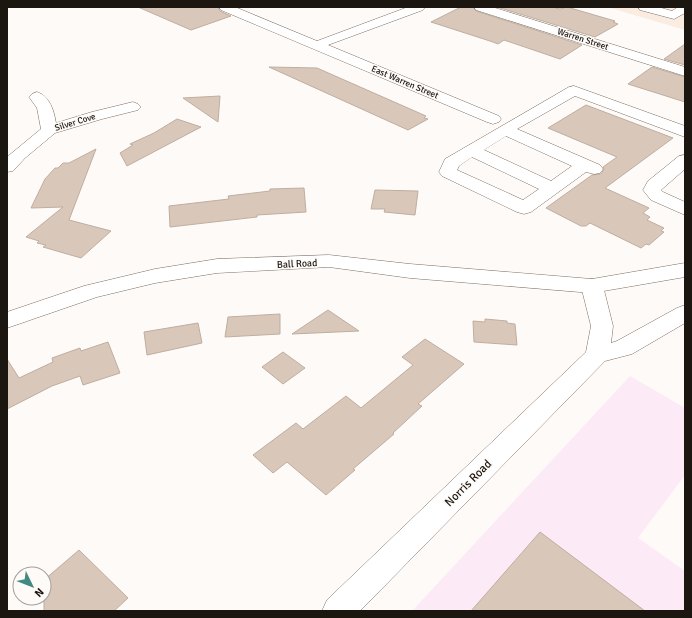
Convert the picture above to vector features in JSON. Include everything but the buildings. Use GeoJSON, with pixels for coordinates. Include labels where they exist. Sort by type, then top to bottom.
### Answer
{"type":"FeatureCollection","features":[{"type":"Feature","properties":{"kind":"street"},"geometry":{"type":"LineString","coordinates":[[225,7],[317,45],[419,7]]}},
{"type":"Feature","properties":{"kind":"street","name":"Warren Street"},"geometry":{"type":"LineString","coordinates":[[480,7],[685,72]]}},
{"type":"Feature","properties":{"kind":"street"},"geometry":{"type":"LineString","coordinates":[[644,7],[674,15],[685,8]]}},
{"type":"Feature","properties":{"kind":"street","name":"East Warren Street"},"geometry":{"type":"LineString","coordinates":[[317,45],[499,125],[589,167],[552,188]]}},
{"type":"Feature","properties":{"kind":"street"},"geometry":{"type":"LineString","coordinates":[[471,150],[552,188],[524,208],[448,172],[451,163],[471,150],[499,125],[574,90],[685,132]]}},
{"type":"Feature","properties":{"kind":"street"},"geometry":{"type":"LineString","coordinates":[[37,97],[41,101],[46,112],[49,130]]}},
{"type":"Feature","properties":{"kind":"street","name":"Silver Cove"},"geometry":{"type":"LineString","coordinates":[[7,167],[19,154],[49,130],[98,115],[133,107]]}},
{"type":"Feature","properties":{"kind":"street"},"geometry":{"type":"LineString","coordinates":[[685,160],[654,185],[652,190],[657,196],[685,209]]}},
{"type":"Feature","properties":{"kind":"street","name":"Ball Road"},"geometry":{"type":"LineString","coordinates":[[7,319],[92,291],[155,276],[217,266],[329,261],[410,270],[592,286]]}},
{"type":"Feature","properties":{"kind":"street"},"geometry":{"type":"LineString","coordinates":[[685,270],[592,286],[602,326],[597,355],[624,348],[685,313]]}},
{"type":"Feature","properties":{"kind":"street","name":"Norris Road"},"geometry":{"type":"LineString","coordinates":[[338,611],[597,355]]}},
{"type":"Feature","properties":{"kind":"shaded area"},"geometry":{"type":"Polygon","coordinates":[[[607,7],[685,7],[685,30],[607,7]]]}},
{"type":"Feature","properties":{"kind":"shaded area"},"geometry":{"type":"Polygon","coordinates":[[[630,376],[685,408],[685,475],[638,538],[685,571],[685,611],[412,611],[630,376]]]}}]}
